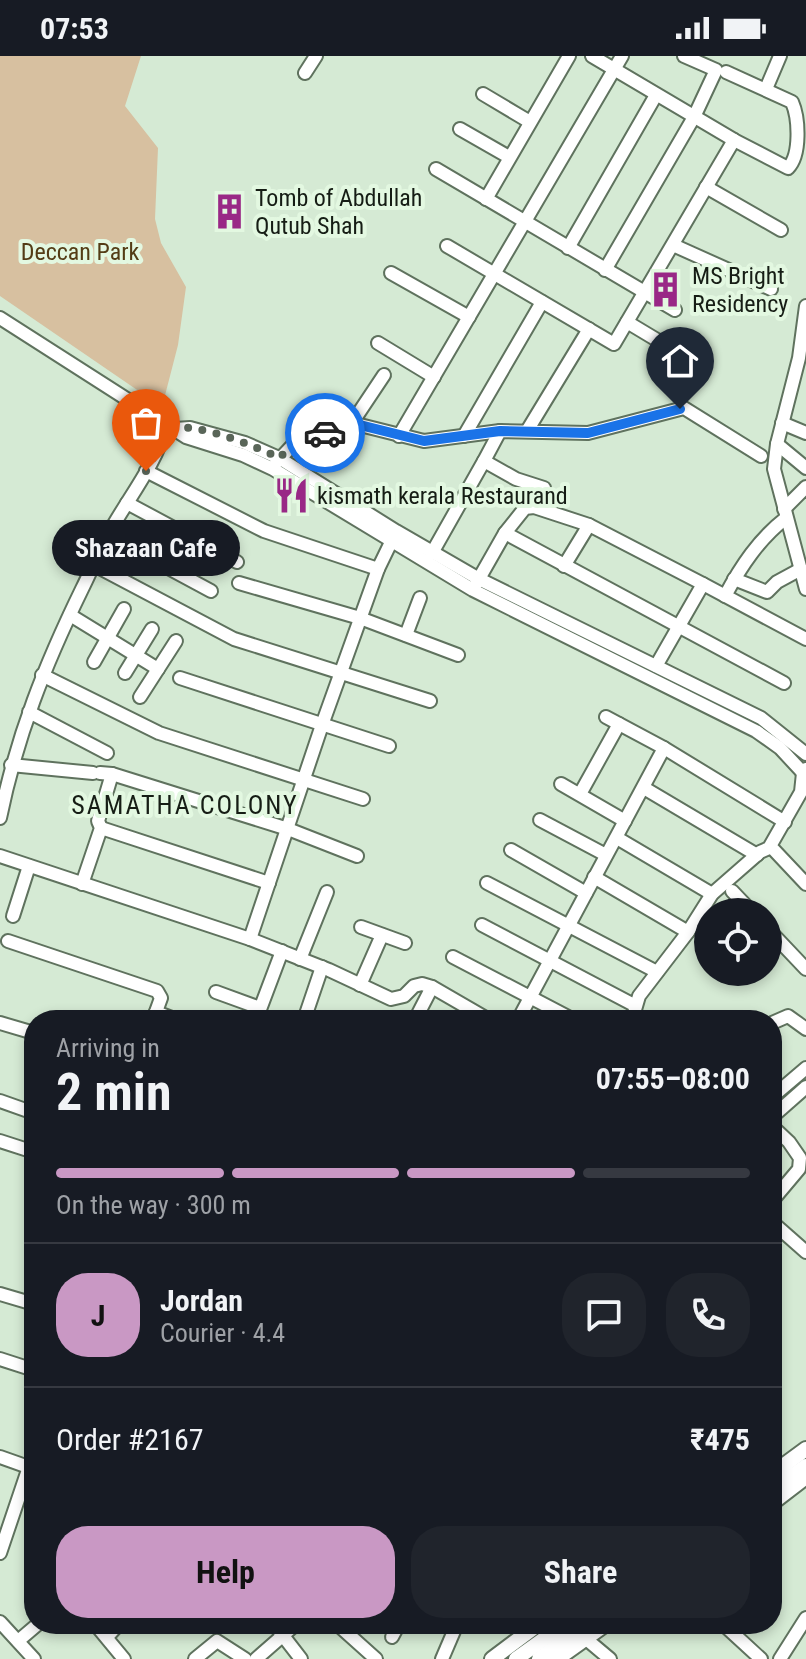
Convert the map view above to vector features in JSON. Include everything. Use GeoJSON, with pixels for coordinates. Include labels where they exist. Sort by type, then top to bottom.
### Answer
{"type":"FeatureCollection","features":[{"type":"Feature","properties":{"kind":"main road"},"geometry":{"type":"LineString","coordinates":[[782,1456],[806,1440]]}},
{"type":"Feature","properties":{"kind":"main road"},"geometry":{"type":"LineString","coordinates":[[782,1467],[806,1449]]}},
{"type":"Feature","properties":{"kind":"main road"},"geometry":{"type":"LineString","coordinates":[[782,1483],[806,1466]]}},
{"type":"Feature","properties":{"kind":"main road"},"geometry":{"type":"LineString","coordinates":[[782,1496],[806,1478]]}},
{"type":"Feature","properties":{"kind":"main road"},"geometry":{"type":"LineString","coordinates":[[492,1659],[526,1634]]}},
{"type":"Feature","properties":{"kind":"main road"},"geometry":{"type":"LineString","coordinates":[[516,1659],[551,1634]]}},
{"type":"Feature","properties":{"kind":"main road"},"geometry":{"type":"LineString","coordinates":[[539,1659],[581,1634]]}},
{"type":"Feature","properties":{"kind":"main road"},"geometry":{"type":"LineString","coordinates":[[557,1659],[583,1634]]}},
{"type":"Feature","properties":{"kind":"street"},"geometry":{"type":"LineString","coordinates":[[305,73],[316,56]]}},
{"type":"Feature","properties":{"kind":"street"},"geometry":{"type":"LineString","coordinates":[[486,199],[569,56]]}},
{"type":"Feature","properties":{"kind":"street"},"geometry":{"type":"LineString","coordinates":[[592,56],[734,140],[788,168],[793,164],[801,120],[792,102],[726,72]]}},
{"type":"Feature","properties":{"kind":"street"},"geometry":{"type":"LineString","coordinates":[[399,436],[622,56]]}},
{"type":"Feature","properties":{"kind":"street"},"geometry":{"type":"LineString","coordinates":[[605,270],[694,117],[716,70],[684,56]]}},
{"type":"Feature","properties":{"kind":"street"},"geometry":{"type":"LineString","coordinates":[[766,89],[780,56]]}},
{"type":"Feature","properties":{"kind":"street"},"geometry":{"type":"LineString","coordinates":[[483,94],[530,122]]}},
{"type":"Feature","properties":{"kind":"street"},"geometry":{"type":"LineString","coordinates":[[568,248],[656,95]]}},
{"type":"Feature","properties":{"kind":"street"},"geometry":{"type":"LineString","coordinates":[[460,129],[509,157]]}},
{"type":"Feature","properties":{"kind":"street"},"geometry":{"type":"LineString","coordinates":[[447,246],[614,344],[734,140]]}},
{"type":"Feature","properties":{"kind":"street"},"geometry":{"type":"LineString","coordinates":[[436,169],[675,310]]}},
{"type":"Feature","properties":{"kind":"street"},"geometry":{"type":"LineString","coordinates":[[706,187],[781,230]]}},
{"type":"Feature","properties":{"kind":"street"},"geometry":{"type":"LineString","coordinates":[[673,245],[771,289]]}},
{"type":"Feature","properties":{"kind":"street"},"geometry":{"type":"LineString","coordinates":[[391,273],[469,317]]}},
{"type":"Feature","properties":{"kind":"street"},"geometry":{"type":"LineString","coordinates":[[464,436],[542,302]]}},
{"type":"Feature","properties":{"kind":"street"},"geometry":{"type":"LineString","coordinates":[[806,306],[800,374],[782,423],[774,469],[806,589]]}},
{"type":"Feature","properties":{"kind":"street"},"geometry":{"type":"LineString","coordinates":[[0,318],[170,428],[190,428],[245,443],[476,585],[756,731],[805,772],[801,792],[769,848],[712,894],[633,1010]]}},
{"type":"Feature","properties":{"kind":"street"},"geometry":{"type":"LineString","coordinates":[[627,322],[662,343]]}},
{"type":"Feature","properties":{"kind":"street"},"geometry":{"type":"LineString","coordinates":[[527,431],[589,329]]}},
{"type":"Feature","properties":{"kind":"street"},"geometry":{"type":"LineString","coordinates":[[378,343],[434,377]]}},
{"type":"Feature","properties":{"kind":"street"},"geometry":{"type":"LineString","coordinates":[[276,464],[291,447],[352,423],[384,375]]}},
{"type":"Feature","properties":{"kind":"street"},"geometry":{"type":"LineString","coordinates":[[352,423],[424,441],[500,431],[588,433],[684,408],[761,456]]}},
{"type":"Feature","properties":{"kind":"street"},"geometry":{"type":"LineString","coordinates":[[782,423],[806,433]]}},
{"type":"Feature","properties":{"kind":"street"},"geometry":{"type":"LineString","coordinates":[[0,818],[11,765],[42,675],[107,535],[170,428]]}},
{"type":"Feature","properties":{"kind":"street"},"geometry":{"type":"LineString","coordinates":[[432,553],[500,431]]}},
{"type":"Feature","properties":{"kind":"street"},"geometry":{"type":"LineString","coordinates":[[777,444],[806,468]]}},
{"type":"Feature","properties":{"kind":"street"},"geometry":{"type":"LineString","coordinates":[[484,461],[516,479],[544,488],[534,507]]}},
{"type":"Feature","properties":{"kind":"street"},"geometry":{"type":"LineString","coordinates":[[146,471],[264,531],[378,569]]}},
{"type":"Feature","properties":{"kind":"street"},"geometry":{"type":"LineString","coordinates":[[725,596],[756,546],[806,487]]}},
{"type":"Feature","properties":{"kind":"street"},"geometry":{"type":"LineString","coordinates":[[127,503],[237,562]]}},
{"type":"Feature","properties":{"kind":"street"},"geometry":{"type":"LineString","coordinates":[[476,585],[505,533],[525,508],[534,507],[589,525],[806,639]]}},
{"type":"Feature","properties":{"kind":"street"},"geometry":{"type":"LineString","coordinates":[[564,566],[589,525]]}},
{"type":"Feature","properties":{"kind":"street"},"geometry":{"type":"LineString","coordinates":[[505,533],[784,683]]}},
{"type":"Feature","properties":{"kind":"street"},"geometry":{"type":"LineString","coordinates":[[107,535],[211,591]]}},
{"type":"Feature","properties":{"kind":"street"},"geometry":{"type":"LineString","coordinates":[[394,536],[432,553],[476,585],[656,666],[761,718],[806,754]]}},
{"type":"Feature","properties":{"kind":"street"},"geometry":{"type":"LineString","coordinates":[[250,939],[360,618],[394,536]]}},
{"type":"Feature","properties":{"kind":"street"},"geometry":{"type":"LineString","coordinates":[[94,565],[234,639],[430,701]]}},
{"type":"Feature","properties":{"kind":"street"},"geometry":{"type":"LineString","coordinates":[[734,579],[767,592],[777,582],[801,569]]}},
{"type":"Feature","properties":{"kind":"street"},"geometry":{"type":"LineString","coordinates":[[239,583],[360,618],[458,655]]}},
{"type":"Feature","properties":{"kind":"street"},"geometry":{"type":"LineString","coordinates":[[656,666],[703,584]]}},
{"type":"Feature","properties":{"kind":"street"},"geometry":{"type":"LineString","coordinates":[[406,635],[420,598]]}},
{"type":"Feature","properties":{"kind":"street"},"geometry":{"type":"LineString","coordinates":[[94,662],[124,609]]}},
{"type":"Feature","properties":{"kind":"street"},"geometry":{"type":"LineString","coordinates":[[70,615],[158,669]]}},
{"type":"Feature","properties":{"kind":"street"},"geometry":{"type":"LineString","coordinates":[[125,673],[152,629]]}},
{"type":"Feature","properties":{"kind":"street"},"geometry":{"type":"LineString","coordinates":[[140,697],[176,641]]}},
{"type":"Feature","properties":{"kind":"street"},"geometry":{"type":"LineString","coordinates":[[42,675],[159,733],[363,799]]}},
{"type":"Feature","properties":{"kind":"street"},"geometry":{"type":"LineString","coordinates":[[180,678],[389,746]]}},
{"type":"Feature","properties":{"kind":"street"},"geometry":{"type":"LineString","coordinates":[[29,712],[107,753]]}},
{"type":"Feature","properties":{"kind":"street"},"geometry":{"type":"LineString","coordinates":[[606,717],[664,748],[785,822]]}},
{"type":"Feature","properties":{"kind":"street"},"geometry":{"type":"LineString","coordinates":[[580,794],[619,724]]}},
{"type":"Feature","properties":{"kind":"street"},"geometry":{"type":"LineString","coordinates":[[523,1010],[664,748]]}},
{"type":"Feature","properties":{"kind":"street"},"geometry":{"type":"LineString","coordinates":[[11,765],[102,773],[288,829],[357,856]]}},
{"type":"Feature","properties":{"kind":"street"},"geometry":{"type":"LineString","coordinates":[[82,884],[101,828],[98,821],[102,773]]}},
{"type":"Feature","properties":{"kind":"street"},"geometry":{"type":"LineString","coordinates":[[561,784],[625,821]]}},
{"type":"Feature","properties":{"kind":"street"},"geometry":{"type":"LineString","coordinates":[[644,788],[757,855]]}},
{"type":"Feature","properties":{"kind":"street"},"geometry":{"type":"LineString","coordinates":[[540,820],[606,855]]}},
{"type":"Feature","properties":{"kind":"street"},"geometry":{"type":"LineString","coordinates":[[101,828],[269,883]]}},
{"type":"Feature","properties":{"kind":"street"},"geometry":{"type":"LineString","coordinates":[[617,838],[712,894]]}},
{"type":"Feature","properties":{"kind":"street"},"geometry":{"type":"LineString","coordinates":[[511,850],[586,893]]}},
{"type":"Feature","properties":{"kind":"street"},"geometry":{"type":"LineString","coordinates":[[774,850],[806,884]]}},
{"type":"Feature","properties":{"kind":"street"},"geometry":{"type":"LineString","coordinates":[[0,856],[250,939],[397,999],[414,986],[422,984],[432,987],[462,1010]]}},
{"type":"Feature","properties":{"kind":"street"},"geometry":{"type":"LineString","coordinates":[[13,916],[29,866]]}},
{"type":"Feature","properties":{"kind":"street"},"geometry":{"type":"LineString","coordinates":[[594,877],[688,932]]}},
{"type":"Feature","properties":{"kind":"street"},"geometry":{"type":"LineString","coordinates":[[487,883],[657,972]]}},
{"type":"Feature","properties":{"kind":"street"},"geometry":{"type":"LineString","coordinates":[[732,891],[739,898]]}},
{"type":"Feature","properties":{"kind":"street"},"geometry":{"type":"LineString","coordinates":[[300,959],[327,892]]}},
{"type":"Feature","properties":{"kind":"street"},"geometry":{"type":"LineString","coordinates":[[482,925],[634,1005]]}},
{"type":"Feature","properties":{"kind":"street"},"geometry":{"type":"LineString","coordinates":[[361,927],[405,943]]}},
{"type":"Feature","properties":{"kind":"street"},"geometry":{"type":"LineString","coordinates":[[360,985],[382,935]]}},
{"type":"Feature","properties":{"kind":"street"},"geometry":{"type":"LineString","coordinates":[[8,941],[153,989],[161,998],[156,1010]]}},
{"type":"Feature","properties":{"kind":"street"},"geometry":{"type":"LineString","coordinates":[[782,942],[804,963]]}},
{"type":"Feature","properties":{"kind":"street"},"geometry":{"type":"LineString","coordinates":[[260,1010],[282,951]]}},
{"type":"Feature","properties":{"kind":"street"},"geometry":{"type":"LineString","coordinates":[[453,957],[555,1010]]}},
{"type":"Feature","properties":{"kind":"street"},"geometry":{"type":"LineString","coordinates":[[310,1010],[322,967]]}},
{"type":"Feature","properties":{"kind":"street"},"geometry":{"type":"LineString","coordinates":[[420,1010],[432,987]]}},
{"type":"Feature","properties":{"kind":"street"},"geometry":{"type":"LineString","coordinates":[[216,992],[250,1010]]}},
{"type":"Feature","properties":{"kind":"street"},"geometry":{"type":"LineString","coordinates":[[782,1019],[788,1016],[806,1029]]}},
{"type":"Feature","properties":{"kind":"street"},"geometry":{"type":"LineString","coordinates":[[0,1023],[24,1030]]}},
{"type":"Feature","properties":{"kind":"street"},"geometry":{"type":"LineString","coordinates":[[782,1088],[806,1068]]}},
{"type":"Feature","properties":{"kind":"street"},"geometry":{"type":"LineString","coordinates":[[782,1108],[806,1087]]}},
{"type":"Feature","properties":{"kind":"street"},"geometry":{"type":"LineString","coordinates":[[0,1101],[24,1109]]}},
{"type":"Feature","properties":{"kind":"street"},"geometry":{"type":"LineString","coordinates":[[782,1135],[803,1165],[782,1189]]}},
{"type":"Feature","properties":{"kind":"street"},"geometry":{"type":"LineString","coordinates":[[0,1141],[24,1149]]}},
{"type":"Feature","properties":{"kind":"street"},"geometry":{"type":"LineString","coordinates":[[782,1231],[806,1252]]}},
{"type":"Feature","properties":{"kind":"street"},"geometry":{"type":"LineString","coordinates":[[0,1294],[24,1301]]}},
{"type":"Feature","properties":{"kind":"street"},"geometry":{"type":"LineString","coordinates":[[0,1359],[24,1367]]}},
{"type":"Feature","properties":{"kind":"street"},"geometry":{"type":"LineString","coordinates":[[0,1457],[24,1466]]}},
{"type":"Feature","properties":{"kind":"street"},"geometry":{"type":"LineString","coordinates":[[0,1553],[24,1487]]}},
{"type":"Feature","properties":{"kind":"street"},"geometry":{"type":"LineString","coordinates":[[780,1659],[806,1618]]}},
{"type":"Feature","properties":{"kind":"street"},"geometry":{"type":"LineString","coordinates":[[0,1622],[34,1659]]}},
{"type":"Feature","properties":{"kind":"street"},"geometry":{"type":"LineString","coordinates":[[18,1641],[26,1634]]}},
{"type":"Feature","properties":{"kind":"street"},"geometry":{"type":"LineString","coordinates":[[104,1634],[124,1659]]}},
{"type":"Feature","properties":{"kind":"street"},"geometry":{"type":"LineString","coordinates":[[107,1637],[110,1634]]}},
{"type":"Feature","properties":{"kind":"street"},"geometry":{"type":"LineString","coordinates":[[348,1634],[376,1659]]}},
{"type":"Feature","properties":{"kind":"street"},"geometry":{"type":"LineString","coordinates":[[442,1659],[453,1634]]}},
{"type":"Feature","properties":{"kind":"street"},"geometry":{"type":"LineString","coordinates":[[589,1634],[610,1659]]}},
{"type":"Feature","properties":{"kind":"street"},"geometry":{"type":"LineString","coordinates":[[734,1634],[761,1659]]}},
{"type":"Feature","properties":{"kind":"street"},"geometry":{"type":"LineString","coordinates":[[256,1659],[283,1636],[301,1659]]}},
{"type":"Feature","properties":{"kind":"street"},"geometry":{"type":"LineString","coordinates":[[195,1659],[217,1641],[245,1659]]}},
{"type":"Feature","properties":{"kind":"green space","name":"Deccan Park"},"geometry":{"type":"Polygon","coordinates":[[[0,56],[141,56],[125,106],[158,148],[155,219],[161,243],[186,287],[178,345],[162,407],[0,296],[0,56]]]}},
{"type":"Feature","properties":{"kind":"way so far"},"geometry":{"type":"LineString","coordinates":[[146,471],[163,439],[166,426],[190,428],[245,443],[279,458],[291,447],[325,433]]}},
{"type":"Feature","properties":{"kind":"place","name":"Tomb of Abdullah Qutub Shah"},"geometry":{"type":"Point","coordinates":[229,212]}},
{"type":"Feature","properties":{"kind":"place","name":"MS Bright Residency"},"geometry":{"type":"Point","coordinates":[666,290]}},
{"type":"Feature","properties":{"kind":"place","name":"Shazaan Cafe"},"geometry":{"type":"Point","coordinates":[146,471]}},
{"type":"Feature","properties":{"kind":"place","name":"kismath kerala Restaurand"},"geometry":{"type":"Point","coordinates":[291,496]}},
{"type":"Feature","properties":{"kind":"district","name":"SAMATHA COLONY"},"geometry":{"type":"Point","coordinates":[185,805]}},
{"type":"Feature","properties":{"kind":"route"},"geometry":{"type":"LineString","coordinates":[[325,433],[352,423],[424,441],[500,431],[588,433],[680,409]]}}]}
